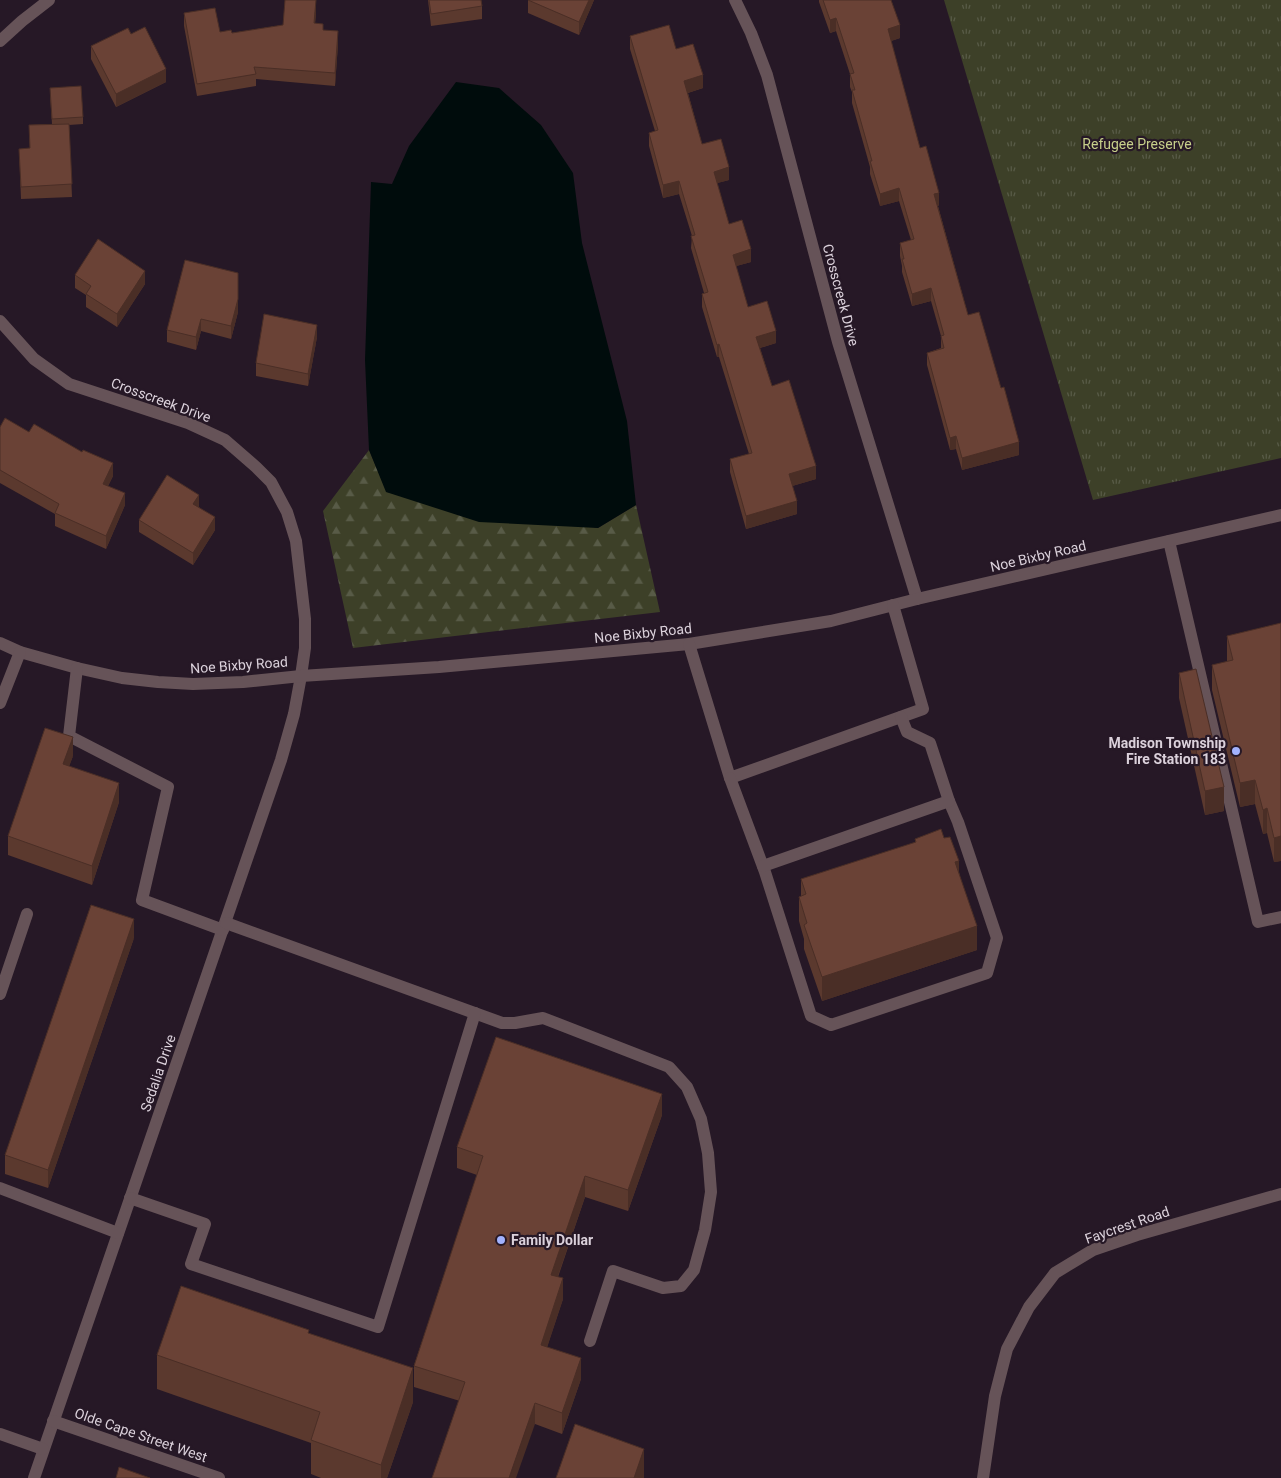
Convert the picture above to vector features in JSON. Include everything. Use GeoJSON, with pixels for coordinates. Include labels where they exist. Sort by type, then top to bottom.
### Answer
{"type":"FeatureCollection","features":[{"type":"Feature","properties":{"kind":"street"},"geometry":{"type":"LineString","coordinates":[[0,41],[22,20],[49,0]]}},
{"type":"Feature","properties":{"kind":"street","name":"Crosscreek Drive"},"geometry":{"type":"LineString","coordinates":[[735,0],[751,33],[767,75],[838,342],[917,599]]}},
{"type":"Feature","properties":{"kind":"street","name":"Crosscreek Drive"},"geometry":{"type":"LineString","coordinates":[[0,321],[34,360],[69,384],[188,423],[225,440],[271,482],[287,512],[296,541],[305,619],[305,648],[301,676]]}},
{"type":"Feature","properties":{"kind":"street","name":"Noe Bixby Road"},"geometry":{"type":"LineString","coordinates":[[0,643],[20,652],[122,678],[193,684],[439,667],[689,644],[831,621],[917,599],[1281,515]]}},
{"type":"Feature","properties":{"kind":"street"},"geometry":{"type":"LineString","coordinates":[[1169,541],[1258,922],[1281,917]]}},
{"type":"Feature","properties":{"kind":"street"},"geometry":{"type":"LineString","coordinates":[[730,778],[923,709],[893,605]]}},
{"type":"Feature","properties":{"kind":"street"},"geometry":{"type":"LineString","coordinates":[[689,644],[730,778],[764,866],[811,1016],[831,1025],[987,973],[998,938],[930,743],[907,732],[901,717]]}},
{"type":"Feature","properties":{"kind":"street"},"geometry":{"type":"LineString","coordinates":[[0,704],[20,652]]}},
{"type":"Feature","properties":{"kind":"street"},"geometry":{"type":"LineString","coordinates":[[77,668],[69,736],[168,787],[142,900],[224,926],[502,1023],[515,1023],[543,1018],[669,1067],[687,1087],[701,1119],[708,1153],[711,1192],[705,1230],[694,1270],[681,1286],[663,1288],[613,1271],[590,1341]]}},
{"type":"Feature","properties":{"kind":"street","name":"Sedalia Drive"},"geometry":{"type":"LineString","coordinates":[[34,1478],[281,760],[294,714],[301,676]]}},
{"type":"Feature","properties":{"kind":"street"},"geometry":{"type":"LineString","coordinates":[[764,866],[949,801]]}},
{"type":"Feature","properties":{"kind":"street"},"geometry":{"type":"LineString","coordinates":[[0,994],[26,914]]}},
{"type":"Feature","properties":{"kind":"street"},"geometry":{"type":"LineString","coordinates":[[130,1198],[205,1224],[191,1264],[378,1327],[475,1013]]}},
{"type":"Feature","properties":{"kind":"street"},"geometry":{"type":"LineString","coordinates":[[0,1188],[118,1233]]}},
{"type":"Feature","properties":{"kind":"street","name":"Faycrest Road"},"geometry":{"type":"LineString","coordinates":[[983,1478],[995,1396],[1007,1349],[1029,1307],[1055,1273],[1093,1250],[1137,1235],[1281,1194]]}},
{"type":"Feature","properties":{"kind":"street","name":"Olde Cape Street West"},"geometry":{"type":"LineString","coordinates":[[53,1421],[219,1478]]}},
{"type":"Feature","properties":{"kind":"street"},"geometry":{"type":"LineString","coordinates":[[0,1434],[44,1449]]}},
{"type":"Feature","properties":{"kind":"green space","name":"Refugee Preserve"},"geometry":{"type":"Polygon","coordinates":[[[944,0],[1281,0],[1281,458],[1093,500],[944,0]]]}},
{"type":"Feature","properties":{"kind":"green space"},"geometry":{"type":"Polygon","coordinates":[[[369,450],[387,492],[598,528],[636,505],[660,612],[353,648],[323,511],[369,450]]]}},
{"type":"Feature","properties":{"kind":"shaded area"},"geometry":{"type":"Polygon","coordinates":[[[456,82],[499,88],[541,125],[573,173],[582,243],[627,421],[636,505],[598,528],[479,522],[386,492],[369,450],[365,360],[371,182],[392,184],[409,146],[456,82]]]}},
{"type":"Feature","properties":{"kind":"building"},"geometry":{"type":"Polygon","coordinates":[[[285,0],[316,0],[314,23],[323,24],[323,30],[338,31],[335,73],[254,67],[256,74],[197,84],[184,13],[215,8],[220,32],[231,30],[232,33],[283,25],[285,0]]]}},
{"type":"Feature","properties":{"kind":"building"},"geometry":{"type":"Polygon","coordinates":[[[429,0],[481,0],[482,6],[431,14],[429,0]]]}},
{"type":"Feature","properties":{"kind":"building"},"geometry":{"type":"Polygon","coordinates":[[[528,0],[589,0],[579,22],[528,0]]]}},
{"type":"Feature","properties":{"kind":"building"},"geometry":{"type":"Polygon","coordinates":[[[823,0],[891,0],[900,25],[888,29],[920,148],[926,146],[939,193],[934,194],[968,315],[979,312],[1001,388],[1004,387],[1019,442],[962,458],[956,436],[950,438],[927,353],[944,348],[941,336],[944,335],[931,288],[912,294],[902,259],[904,259],[900,243],[914,239],[899,188],[880,194],[852,90],[855,90],[850,74],[854,73],[836,18],[830,20],[823,0]]]}},
{"type":"Feature","properties":{"kind":"building"},"geometry":{"type":"Polygon","coordinates":[[[669,25],[676,49],[693,44],[703,75],[684,81],[702,144],[721,139],[729,167],[714,172],[729,224],[742,220],[751,249],[733,255],[748,307],[767,301],[776,331],[756,337],[772,386],[789,380],[816,466],[789,474],[797,501],[746,516],[730,459],[752,453],[702,294],[708,292],[691,236],[695,235],[679,181],[663,185],[649,133],[658,130],[630,36],[669,25]]]}},
{"type":"Feature","properties":{"kind":"building"},"geometry":{"type":"Polygon","coordinates":[[[145,27],[166,69],[116,94],[91,46],[128,28],[131,34],[145,27]]]}},
{"type":"Feature","properties":{"kind":"building"},"geometry":{"type":"Polygon","coordinates":[[[81,86],[83,117],[52,119],[50,88],[81,86]]]}},
{"type":"Feature","properties":{"kind":"building"},"geometry":{"type":"Polygon","coordinates":[[[69,124],[72,184],[21,187],[19,149],[30,148],[29,125],[69,124]]]}},
{"type":"Feature","properties":{"kind":"building"},"geometry":{"type":"Polygon","coordinates":[[[98,239],[145,271],[117,314],[86,294],[91,286],[75,275],[98,239]]]}},
{"type":"Feature","properties":{"kind":"building"},"geometry":{"type":"Polygon","coordinates":[[[185,260],[238,273],[238,299],[231,326],[201,319],[196,337],[167,330],[185,260]]]}},
{"type":"Feature","properties":{"kind":"building"},"geometry":{"type":"Polygon","coordinates":[[[264,314],[317,325],[308,374],[256,363],[264,314]]]}},
{"type":"Feature","properties":{"kind":"building"},"geometry":{"type":"Polygon","coordinates":[[[5,418],[29,432],[34,424],[82,452],[83,450],[113,463],[103,484],[125,493],[106,536],[55,513],[59,504],[0,470],[0,427],[5,418]]]}},
{"type":"Feature","properties":{"kind":"building"},"geometry":{"type":"Polygon","coordinates":[[[167,475],[199,495],[193,504],[215,517],[193,553],[139,520],[167,475]]]}},
{"type":"Feature","properties":{"kind":"building"},"geometry":{"type":"Polygon","coordinates":[[[1281,623],[1281,836],[1274,838],[1267,808],[1263,810],[1255,780],[1240,783],[1212,665],[1233,660],[1227,636],[1281,623]]]}},
{"type":"Feature","properties":{"kind":"building"},"geometry":{"type":"Polygon","coordinates":[[[1196,669],[1224,787],[1205,791],[1179,673],[1196,669]]]}},
{"type":"Feature","properties":{"kind":"building"},"geometry":{"type":"Polygon","coordinates":[[[45,728],[73,737],[63,764],[119,783],[92,866],[8,836],[45,728]]]}},
{"type":"Feature","properties":{"kind":"building"},"geometry":{"type":"Polygon","coordinates":[[[941,829],[944,838],[950,837],[959,861],[955,862],[977,926],[822,977],[804,925],[807,923],[799,897],[806,894],[801,879],[916,842],[915,839],[941,829]]]}},
{"type":"Feature","properties":{"kind":"building"},"geometry":{"type":"Polygon","coordinates":[[[91,905],[134,919],[48,1170],[5,1155],[91,905]]]}},
{"type":"Feature","properties":{"kind":"building"},"geometry":{"type":"Polygon","coordinates":[[[496,1037],[662,1094],[628,1190],[585,1176],[551,1275],[563,1278],[541,1345],[581,1358],[562,1413],[535,1403],[509,1478],[432,1478],[465,1382],[414,1366],[483,1156],[457,1147],[496,1037]]]}},
{"type":"Feature","properties":{"kind":"building"},"geometry":{"type":"Polygon","coordinates":[[[181,1286],[309,1330],[308,1333],[413,1368],[381,1465],[311,1440],[320,1412],[157,1355],[181,1286]]]}},
{"type":"Feature","properties":{"kind":"building"},"geometry":{"type":"Polygon","coordinates":[[[575,1424],[644,1449],[634,1478],[556,1478],[575,1424]]]}},
{"type":"Feature","properties":{"kind":"building"},"geometry":{"type":"Polygon","coordinates":[[[119,1467],[150,1478],[116,1478],[119,1467]]]}},
{"type":"Feature","properties":{"kind":"place","name":"Madison Township Fire Station 183"},"geometry":{"type":"Point","coordinates":[1236,751]}},
{"type":"Feature","properties":{"kind":"place","name":"Family Dollar"},"geometry":{"type":"Point","coordinates":[501,1240]}}]}
